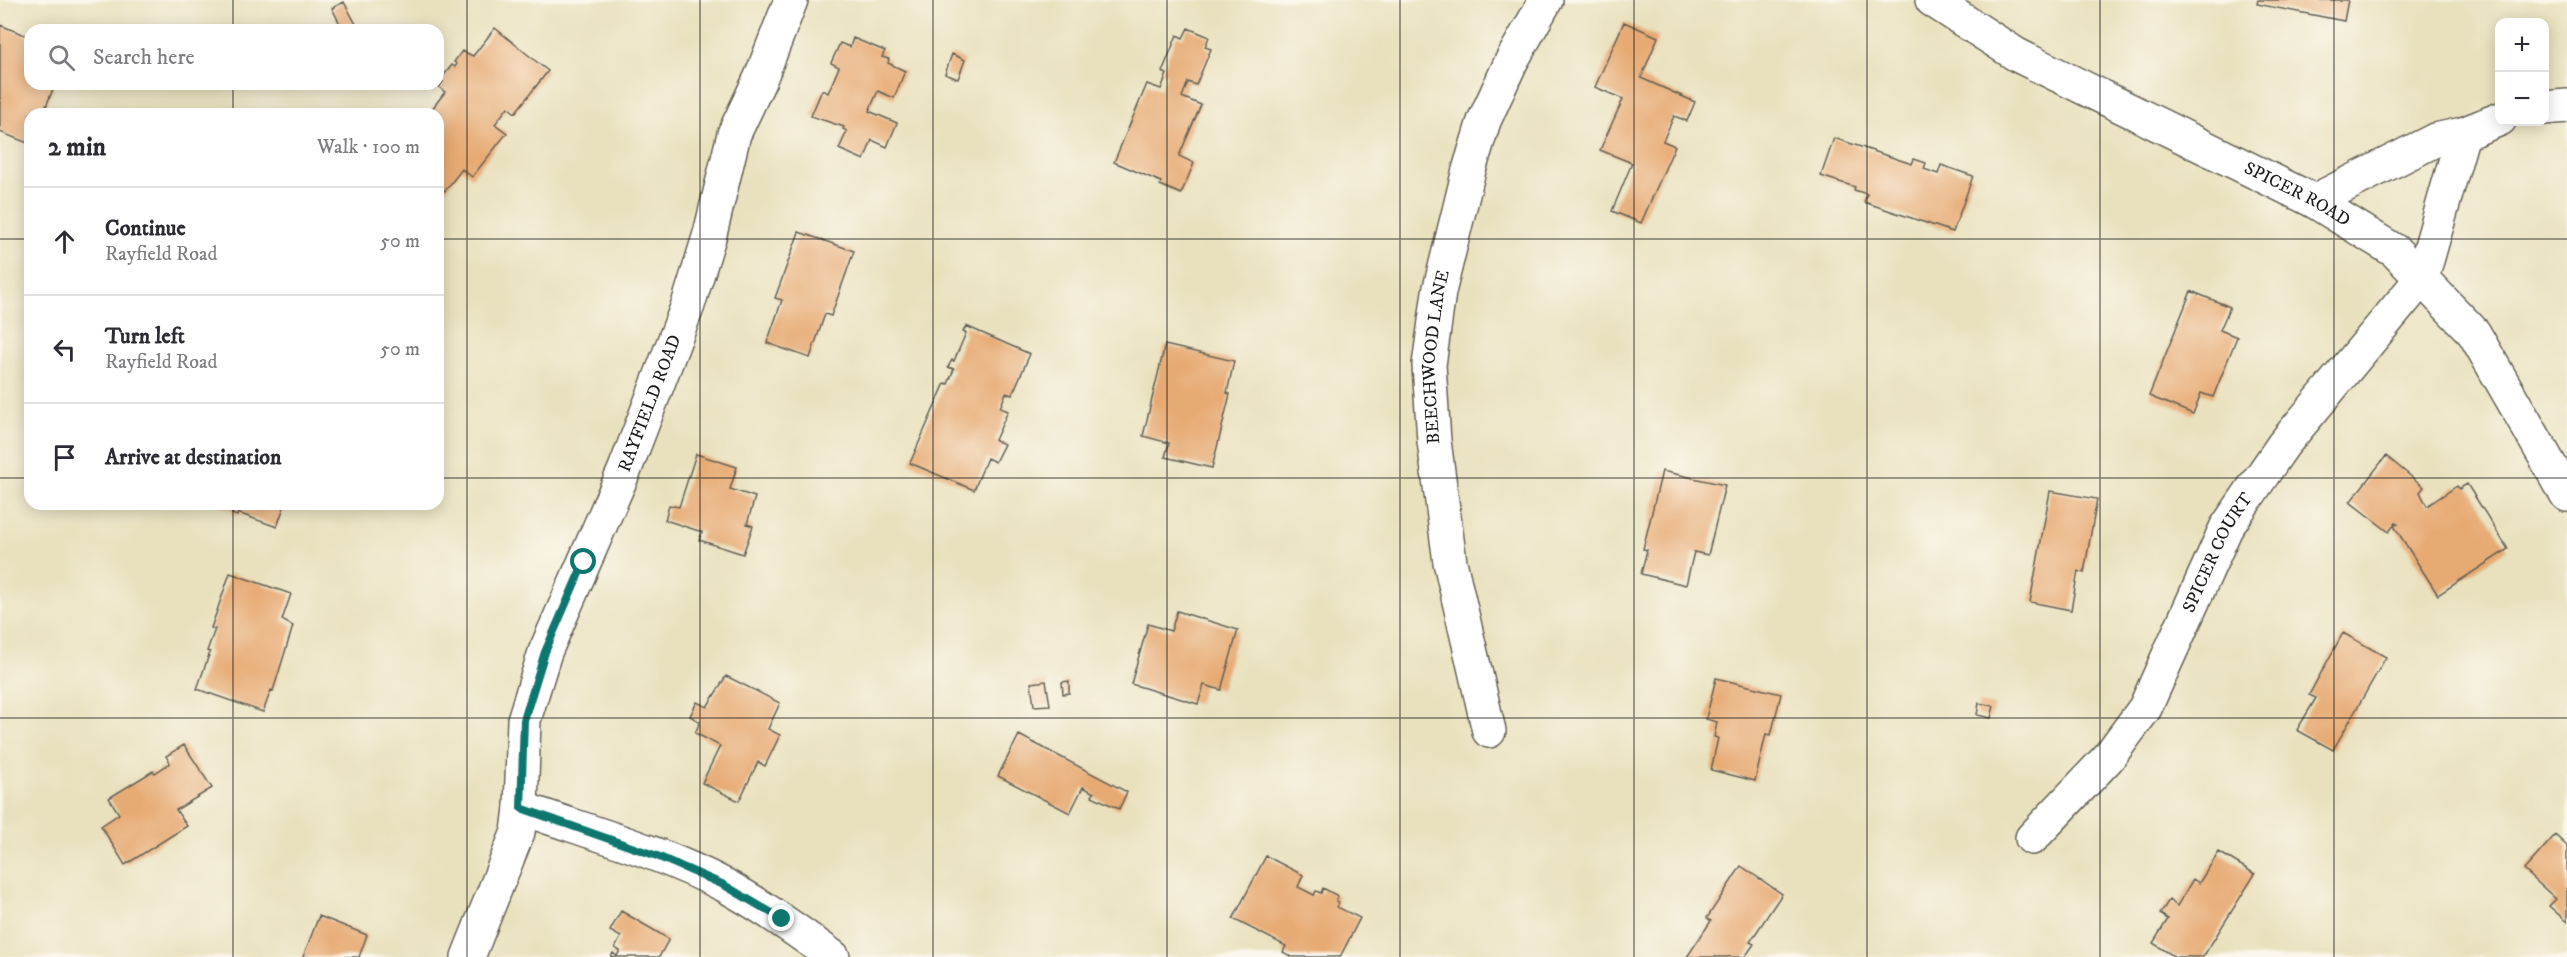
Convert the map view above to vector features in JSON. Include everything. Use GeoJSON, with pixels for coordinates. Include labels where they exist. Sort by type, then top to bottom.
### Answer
{"type":"FeatureCollection","features":[{"type":"Feature","properties":{"kind":"street","name":"RAYFIELD ROAD"},"geometry":{"type":"LineString","coordinates":[[468,957],[518,832],[524,720],[545,652],[625,469],[688,305],[710,234],[734,134],[761,77],[791,0]]}},
{"type":"Feature","properties":{"kind":"street","name":"BEECHWOOD LANE"},"geometry":{"type":"LineString","coordinates":[[1489,731],[1450,562],[1434,441],[1429,365],[1438,292],[1484,121],[1511,62],[1546,0]]}},
{"type":"Feature","properties":{"kind":"street","name":"SPICER ROAD"},"geometry":{"type":"LineString","coordinates":[[1932,0],[2018,55],[2314,201],[2395,251],[2474,333],[2567,495]]}},
{"type":"Feature","properties":{"kind":"street"},"geometry":{"type":"LineString","coordinates":[[2549,108],[2567,106]]}},
{"type":"Feature","properties":{"kind":"street"},"geometry":{"type":"LineString","coordinates":[[2314,201],[2435,140],[2463,135],[2495,121]]}},
{"type":"Feature","properties":{"kind":"street"},"geometry":{"type":"LineString","coordinates":[[2422,278],[2463,135]]}},
{"type":"Feature","properties":{"kind":"street","name":"SPICER COURT"},"geometry":{"type":"LineString","coordinates":[[2032,838],[2108,758],[2145,708],[2226,528],[2283,445],[2422,278]]}},
{"type":"Feature","properties":{"kind":"street"},"geometry":{"type":"LineString","coordinates":[[521,808],[657,856],[724,885],[782,919],[833,957]]}},
{"type":"Feature","properties":{"kind":"building"},"geometry":{"type":"Polygon","coordinates":[[[2258,0],[2348,0],[2344,21],[2257,4],[2258,0]]]}},
{"type":"Feature","properties":{"kind":"building"},"geometry":{"type":"Polygon","coordinates":[[[344,2],[356,24],[340,24],[332,8],[344,2]]]}},
{"type":"Feature","properties":{"kind":"building"},"geometry":{"type":"Polygon","coordinates":[[[1624,22],[1658,37],[1641,78],[1695,102],[1687,121],[1674,116],[1663,141],[1675,146],[1641,223],[1612,211],[1632,163],[1600,150],[1623,99],[1595,87],[1624,22]]]}},
{"type":"Feature","properties":{"kind":"building"},"geometry":{"type":"Polygon","coordinates":[[[0,25],[24,35],[24,90],[53,90],[45,108],[24,108],[24,142],[0,132],[0,25]]]}},
{"type":"Feature","properties":{"kind":"building"},"geometry":{"type":"Polygon","coordinates":[[[495,28],[548,71],[515,113],[508,107],[495,124],[507,133],[472,177],[462,169],[445,191],[444,108],[433,108],[445,92],[443,90],[444,75],[452,65],[455,67],[457,64],[454,62],[462,51],[473,56],[495,28]]]}},
{"type":"Feature","properties":{"kind":"building"},"geometry":{"type":"Polygon","coordinates":[[[1188,28],[1209,37],[1205,47],[1211,49],[1196,85],[1188,82],[1182,97],[1201,105],[1179,156],[1194,163],[1181,194],[1160,185],[1161,182],[1114,162],[1147,84],[1161,89],[1167,74],[1162,72],[1177,35],[1183,38],[1188,28]]]}},
{"type":"Feature","properties":{"kind":"building"},"geometry":{"type":"Polygon","coordinates":[[[853,38],[885,51],[882,57],[889,59],[888,63],[905,71],[894,98],[878,91],[869,111],[897,123],[887,147],[872,140],[864,160],[839,149],[847,131],[843,129],[844,127],[811,116],[822,90],[828,93],[839,67],[831,63],[840,43],[850,47],[853,38]]]}},
{"type":"Feature","properties":{"kind":"building"},"geometry":{"type":"Polygon","coordinates":[[[952,54],[965,60],[958,79],[945,74],[952,54]]]}},
{"type":"Feature","properties":{"kind":"building"},"geometry":{"type":"Polygon","coordinates":[[[1834,138],[1912,164],[1914,159],[1926,163],[1924,169],[1938,174],[1941,165],[1973,176],[1953,232],[1864,202],[1867,194],[1854,190],[1855,187],[1821,176],[1834,138]]]}},
{"type":"Feature","properties":{"kind":"building"},"geometry":{"type":"Polygon","coordinates":[[[799,232],[854,251],[831,316],[825,314],[810,358],[767,343],[782,300],[775,298],[799,232]]]}},
{"type":"Feature","properties":{"kind":"building"},"geometry":{"type":"Polygon","coordinates":[[[2191,291],[2230,307],[2220,330],[2237,337],[2213,397],[2201,393],[2193,414],[2149,396],[2191,291]]]}},
{"type":"Feature","properties":{"kind":"building"},"geometry":{"type":"Polygon","coordinates":[[[966,326],[1030,354],[1012,395],[1006,393],[1000,408],[1008,411],[995,440],[1004,444],[995,462],[987,458],[974,490],[910,463],[945,383],[948,384],[954,369],[948,367],[952,360],[954,361],[966,333],[963,332],[966,326]]]}},
{"type":"Feature","properties":{"kind":"building"},"geometry":{"type":"Polygon","coordinates":[[[1165,345],[1234,361],[1227,393],[1230,394],[1212,468],[1165,457],[1169,443],[1143,436],[1165,345]]]}},
{"type":"Feature","properties":{"kind":"building"},"geometry":{"type":"Polygon","coordinates":[[[696,454],[737,467],[730,489],[755,497],[747,524],[753,526],[743,554],[699,540],[702,532],[665,520],[669,505],[679,507],[696,454]]]}},
{"type":"Feature","properties":{"kind":"building"},"geometry":{"type":"Polygon","coordinates":[[[2386,456],[2424,487],[2420,492],[2427,506],[2457,486],[2459,489],[2467,484],[2508,549],[2438,595],[2394,526],[2398,524],[2396,522],[2389,532],[2350,502],[2386,456]]]}},
{"type":"Feature","properties":{"kind":"building"},"geometry":{"type":"Polygon","coordinates":[[[1662,471],[1725,485],[1708,555],[1694,552],[1686,585],[1641,574],[1647,550],[1643,549],[1662,471]]]}},
{"type":"Feature","properties":{"kind":"building"},"geometry":{"type":"Polygon","coordinates":[[[2050,491],[2097,499],[2084,573],[2078,571],[2071,610],[2030,602],[2050,491]]]}},
{"type":"Feature","properties":{"kind":"building"},"geometry":{"type":"Polygon","coordinates":[[[230,510],[283,510],[277,527],[238,513],[237,516],[232,514],[233,511],[230,510]]]}},
{"type":"Feature","properties":{"kind":"building"},"geometry":{"type":"Polygon","coordinates":[[[230,573],[291,594],[282,620],[293,626],[273,691],[271,690],[263,712],[197,689],[210,652],[207,651],[215,629],[211,628],[230,573]]]}},
{"type":"Feature","properties":{"kind":"building"},"geometry":{"type":"Polygon","coordinates":[[[1177,611],[1238,630],[1221,690],[1204,685],[1198,704],[1131,684],[1148,624],[1171,631],[1177,611]]]}},
{"type":"Feature","properties":{"kind":"building"},"geometry":{"type":"Polygon","coordinates":[[[2343,633],[2386,657],[2333,750],[2297,730],[2316,698],[2309,695],[2343,633]]]}},
{"type":"Feature","properties":{"kind":"building"},"geometry":{"type":"Polygon","coordinates":[[[726,676],[780,703],[768,729],[780,735],[765,766],[758,762],[739,801],[702,783],[720,746],[695,733],[700,722],[690,716],[697,702],[707,707],[726,676]]]}},
{"type":"Feature","properties":{"kind":"building"},"geometry":{"type":"Polygon","coordinates":[[[1716,678],[1781,694],[1771,735],[1766,734],[1755,781],[1711,770],[1718,738],[1714,737],[1717,722],[1706,719],[1716,678]]]}},
{"type":"Feature","properties":{"kind":"building"},"geometry":{"type":"Polygon","coordinates":[[[1046,681],[1050,705],[1034,706],[1031,683],[1046,681]]]}},
{"type":"Feature","properties":{"kind":"building"},"geometry":{"type":"Polygon","coordinates":[[[1069,681],[1069,693],[1063,694],[1062,682],[1069,681]]]}},
{"type":"Feature","properties":{"kind":"building"},"geometry":{"type":"Polygon","coordinates":[[[1979,703],[1994,706],[1991,718],[1977,715],[1979,703]]]}},
{"type":"Feature","properties":{"kind":"building"},"geometry":{"type":"Polygon","coordinates":[[[1019,735],[1127,792],[1119,809],[1092,796],[1094,793],[1083,787],[1070,813],[998,776],[1019,735]]]}},
{"type":"Feature","properties":{"kind":"building"},"geometry":{"type":"Polygon","coordinates":[[[184,745],[212,788],[176,810],[187,826],[125,865],[101,826],[119,814],[109,798],[170,763],[166,756],[184,745]]]}},
{"type":"Feature","properties":{"kind":"building"},"geometry":{"type":"Polygon","coordinates":[[[2555,835],[2567,846],[2567,922],[2549,906],[2556,899],[2524,870],[2555,835]]]}},
{"type":"Feature","properties":{"kind":"building"},"geometry":{"type":"Polygon","coordinates":[[[2219,852],[2255,874],[2203,957],[2175,957],[2153,943],[2168,919],[2160,914],[2169,900],[2177,906],[2193,879],[2199,883],[2219,852]]]}},
{"type":"Feature","properties":{"kind":"building"},"geometry":{"type":"Polygon","coordinates":[[[1266,856],[1303,875],[1298,887],[1314,895],[1316,891],[1321,893],[1323,888],[1338,896],[1337,907],[1360,918],[1340,957],[1292,957],[1283,952],[1286,946],[1233,919],[1266,856]]]}},
{"type":"Feature","properties":{"kind":"building"},"geometry":{"type":"Polygon","coordinates":[[[1741,866],[1782,894],[1750,942],[1754,944],[1745,957],[1687,957],[1711,921],[1707,918],[1741,866]]]}},
{"type":"Feature","properties":{"kind":"building"},"geometry":{"type":"Polygon","coordinates":[[[621,911],[669,939],[659,957],[611,957],[613,953],[617,956],[620,951],[615,948],[621,937],[610,931],[621,911]]]}},
{"type":"Feature","properties":{"kind":"building"},"geometry":{"type":"Polygon","coordinates":[[[319,916],[367,935],[359,957],[303,957],[319,916]]]}},
{"type":"Feature","properties":{"kind":"route"},"geometry":{"type":"LineString","coordinates":[[584,562],[545,652],[524,720],[521,808],[657,856],[724,885],[782,919]]}}]}
